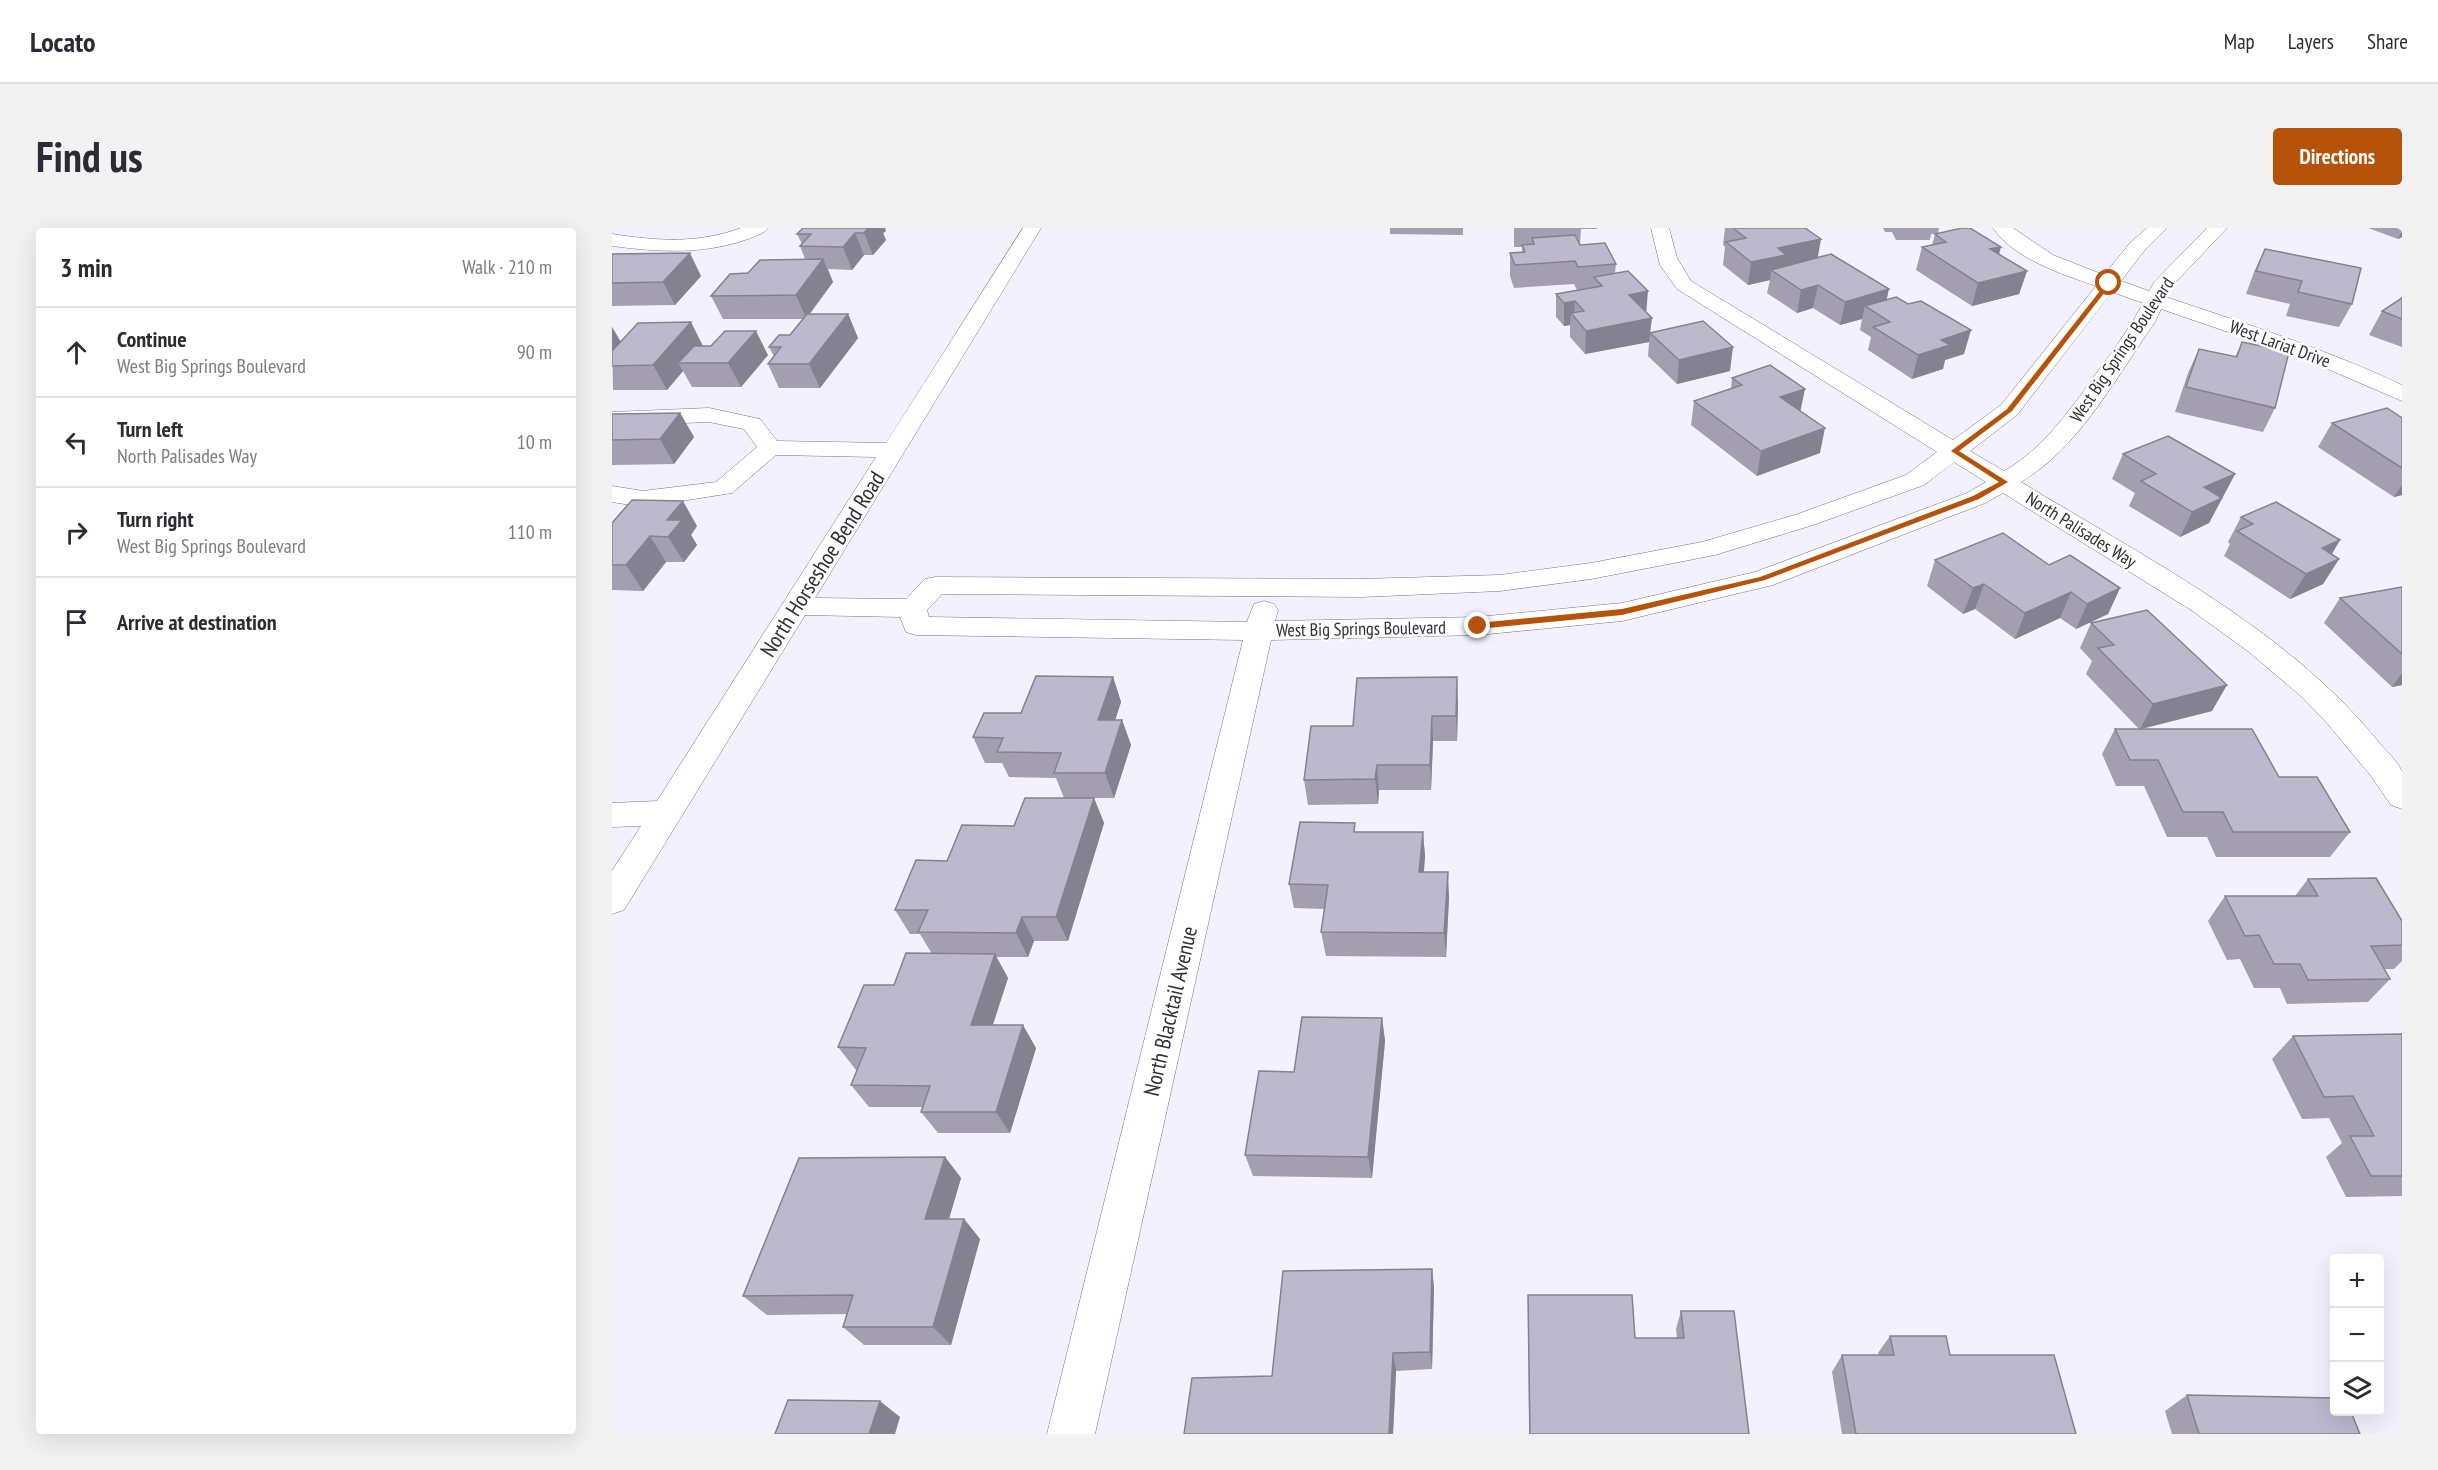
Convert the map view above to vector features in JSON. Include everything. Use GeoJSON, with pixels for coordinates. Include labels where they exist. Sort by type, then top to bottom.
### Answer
{"type":"FeatureCollection","features":[{"type":"Feature","properties":{"kind":"street"},"geometry":{"type":"LineString","coordinates":[[612,240],[666,248],[694,247],[731,239],[759,228]]}},
{"type":"Feature","properties":{"kind":"street","name":"North Horseshoe Bend Road"},"geometry":{"type":"LineString","coordinates":[[612,900],[1032,228]]}},
{"type":"Feature","properties":{"kind":"street","name":"North Palisades Way"},"geometry":{"type":"LineString","coordinates":[[1660,228],[1665,255],[1671,270],[1684,285],[2201,604],[2279,659],[2349,726],[2380,763],[2402,797]]}},
{"type":"Feature","properties":{"kind":"street","name":"West Lariat Drive"},"geometry":{"type":"LineString","coordinates":[[2002,228],[2018,244],[2051,260],[2156,300],[2309,353],[2402,394]]}},
{"type":"Feature","properties":{"kind":"street","name":"West Big Springs Boulevard"},"geometry":{"type":"LineString","coordinates":[[2158,228],[2137,247],[2009,410],[1915,480],[1804,520],[1706,549],[1591,571],[1500,583],[1361,588],[935,585],[912,608],[916,626],[1259,631],[1478,626],[1622,612],[1762,579],[1976,498],[2024,470],[2071,426],[2144,322],[2162,285],[2218,228]]}},
{"type":"Feature","properties":{"kind":"street"},"geometry":{"type":"LineString","coordinates":[[612,419],[709,415],[752,424],[770,448]]}},
{"type":"Feature","properties":{"kind":"street"},"geometry":{"type":"LineString","coordinates":[[612,494],[643,499],[723,488],[770,448],[892,450]]}},
{"type":"Feature","properties":{"kind":"street","name":"North Blacktail Avenue"},"geometry":{"type":"LineString","coordinates":[[1071,1434],[1269,587]]}},
{"type":"Feature","properties":{"kind":"street"},"geometry":{"type":"LineString","coordinates":[[796,606],[912,608]]}},
{"type":"Feature","properties":{"kind":"street"},"geometry":{"type":"LineString","coordinates":[[612,815],[666,813]]}},
{"type":"Feature","properties":{"kind":"building"},"geometry":{"type":"Polygon","coordinates":[[[803,228],[868,228],[864,233],[855,233],[843,247],[800,246],[811,234],[797,234],[803,228]]]}},
{"type":"Feature","properties":{"kind":"building"},"geometry":{"type":"Polygon","coordinates":[[[1733,228],[1805,228],[1821,239],[1778,248],[1786,255],[1751,262],[1726,242],[1746,238],[1733,228]]]}},
{"type":"Feature","properties":{"kind":"building"},"geometry":{"type":"Polygon","coordinates":[[[1970,228],[2001,247],[1990,249],[2027,271],[1978,283],[1922,247],[1946,242],[1935,234],[1970,228]]]}},
{"type":"Feature","properties":{"kind":"building"},"geometry":{"type":"Polygon","coordinates":[[[1575,235],[1580,245],[1605,243],[1616,264],[1578,267],[1575,261],[1515,265],[1510,253],[1525,252],[1522,245],[1534,244],[1532,238],[1575,235]]]}},
{"type":"Feature","properties":{"kind":"building"},"geometry":{"type":"Polygon","coordinates":[[[2265,249],[2361,268],[2352,304],[2298,292],[2302,281],[2256,271],[2265,249]]]}},
{"type":"Feature","properties":{"kind":"building"},"geometry":{"type":"Polygon","coordinates":[[[690,253],[663,282],[612,283],[612,254],[690,253]]]}},
{"type":"Feature","properties":{"kind":"building"},"geometry":{"type":"Polygon","coordinates":[[[1831,254],[1889,289],[1845,302],[1818,285],[1801,290],[1771,270],[1831,254]]]}},
{"type":"Feature","properties":{"kind":"building"},"geometry":{"type":"Polygon","coordinates":[[[823,259],[796,295],[711,296],[730,274],[748,273],[760,260],[823,259]]]}},
{"type":"Feature","properties":{"kind":"building"},"geometry":{"type":"Polygon","coordinates":[[[1628,271],[1648,291],[1629,295],[1652,318],[1586,331],[1571,313],[1584,311],[1575,301],[1564,303],[1556,294],[1602,286],[1594,277],[1628,271]]]}},
{"type":"Feature","properties":{"kind":"building"},"geometry":{"type":"Polygon","coordinates":[[[1896,297],[1908,304],[1921,301],[1971,330],[1941,340],[1950,345],[1918,355],[1873,327],[1890,322],[1865,306],[1896,297]]]}},
{"type":"Feature","properties":{"kind":"building"},"geometry":{"type":"Polygon","coordinates":[[[2402,298],[2402,319],[2382,311],[2402,298]]]}},
{"type":"Feature","properties":{"kind":"building"},"geometry":{"type":"Polygon","coordinates":[[[807,314],[848,314],[809,364],[768,364],[781,347],[769,347],[779,335],[790,335],[807,314]]]}},
{"type":"Feature","properties":{"kind":"building"},"geometry":{"type":"Polygon","coordinates":[[[1703,321],[1733,347],[1679,360],[1650,333],[1703,321]]]}},
{"type":"Feature","properties":{"kind":"building"},"geometry":{"type":"Polygon","coordinates":[[[691,322],[653,365],[612,366],[612,351],[638,323],[691,322]]]}},
{"type":"Feature","properties":{"kind":"building"},"geometry":{"type":"Polygon","coordinates":[[[725,331],[756,331],[728,363],[678,363],[694,346],[711,346],[725,331]]]}},
{"type":"Feature","properties":{"kind":"building"},"geometry":{"type":"Polygon","coordinates":[[[2242,342],[2289,352],[2275,408],[2186,387],[2199,349],[2237,357],[2242,342]]]}},
{"type":"Feature","properties":{"kind":"building"},"geometry":{"type":"Polygon","coordinates":[[[1770,365],[1805,389],[1780,397],[1825,428],[1761,451],[1694,401],[1742,385],[1732,378],[1770,365]]]}},
{"type":"Feature","properties":{"kind":"building"},"geometry":{"type":"Polygon","coordinates":[[[2387,408],[2402,418],[2402,468],[2332,423],[2387,408]]]}},
{"type":"Feature","properties":{"kind":"building"},"geometry":{"type":"Polygon","coordinates":[[[680,413],[660,439],[612,440],[612,414],[680,413]]]}},
{"type":"Feature","properties":{"kind":"building"},"geometry":{"type":"Polygon","coordinates":[[[2168,436],[2235,474],[2204,487],[2222,498],[2192,512],[2141,481],[2156,474],[2123,454],[2168,436]]]}},
{"type":"Feature","properties":{"kind":"building"},"geometry":{"type":"Polygon","coordinates":[[[632,500],[683,501],[667,520],[682,520],[668,537],[650,536],[626,565],[612,565],[612,523],[632,500]]]}},
{"type":"Feature","properties":{"kind":"building"},"geometry":{"type":"Polygon","coordinates":[[[2276,502],[2340,540],[2322,548],[2339,559],[2306,574],[2237,531],[2253,524],[2241,517],[2276,502]]]}},
{"type":"Feature","properties":{"kind":"building"},"geometry":{"type":"Polygon","coordinates":[[[2003,533],[2049,565],[2070,555],[2120,588],[2087,604],[2071,592],[2025,613],[1984,584],[1973,588],[1935,560],[2003,533]]]}},
{"type":"Feature","properties":{"kind":"building"},"geometry":{"type":"Polygon","coordinates":[[[2402,587],[2402,654],[2340,598],[2402,587]]]}},
{"type":"Feature","properties":{"kind":"building"},"geometry":{"type":"Polygon","coordinates":[[[2147,610],[2227,685],[2153,704],[2098,648],[2114,645],[2091,623],[2147,610]]]}},
{"type":"Feature","properties":{"kind":"building"},"geometry":{"type":"Polygon","coordinates":[[[1036,676],[1113,677],[1098,720],[1122,720],[1105,773],[1054,773],[1061,753],[997,752],[1003,738],[973,737],[984,713],[1021,713],[1036,676]]]}},
{"type":"Feature","properties":{"kind":"building"},"geometry":{"type":"Polygon","coordinates":[[[1457,677],[1456,716],[1432,716],[1430,765],[1377,765],[1375,779],[1304,780],[1311,726],[1353,726],[1357,678],[1457,677]]]}},
{"type":"Feature","properties":{"kind":"building"},"geometry":{"type":"Polygon","coordinates":[[[2115,729],[2252,729],[2279,777],[2317,777],[2350,832],[2233,832],[2223,812],[2183,812],[2158,760],[2130,760],[2115,729]]]}},
{"type":"Feature","properties":{"kind":"building"},"geometry":{"type":"Polygon","coordinates":[[[1025,798],[1094,798],[1056,917],[1022,917],[1016,933],[918,932],[928,910],[895,910],[916,860],[947,861],[962,825],[1014,826],[1025,798]]]}},
{"type":"Feature","properties":{"kind":"building"},"geometry":{"type":"Polygon","coordinates":[[[1300,822],[1355,823],[1354,832],[1423,832],[1419,872],[1448,872],[1444,933],[1321,932],[1328,885],[1289,884],[1300,822]]]}},
{"type":"Feature","properties":{"kind":"building"},"geometry":{"type":"Polygon","coordinates":[[[2376,878],[2402,921],[2402,945],[2371,946],[2390,979],[2308,980],[2300,964],[2274,964],[2259,935],[2245,936],[2225,896],[2318,896],[2308,879],[2376,878]]]}},
{"type":"Feature","properties":{"kind":"building"},"geometry":{"type":"Polygon","coordinates":[[[906,953],[995,954],[971,1025],[1023,1025],[996,1112],[921,1112],[930,1086],[851,1085],[866,1048],[838,1047],[864,985],[894,985],[906,953]]]}},
{"type":"Feature","properties":{"kind":"building"},"geometry":{"type":"Polygon","coordinates":[[[1302,1017],[1382,1018],[1368,1157],[1245,1155],[1259,1071],[1294,1072],[1302,1017]]]}},
{"type":"Feature","properties":{"kind":"building"},"geometry":{"type":"Polygon","coordinates":[[[2402,1034],[2402,1176],[2371,1176],[2350,1136],[2374,1136],[2353,1096],[2324,1097],[2293,1036],[2402,1034]]]}},
{"type":"Feature","properties":{"kind":"building"},"geometry":{"type":"Polygon","coordinates":[[[945,1157],[925,1219],[964,1219],[933,1327],[843,1327],[853,1295],[743,1296],[799,1158],[945,1157]]]}},
{"type":"Feature","properties":{"kind":"building"},"geometry":{"type":"Polygon","coordinates":[[[1432,1269],[1430,1352],[1393,1353],[1389,1434],[1184,1434],[1192,1378],[1272,1376],[1283,1271],[1432,1269]]]}},
{"type":"Feature","properties":{"kind":"building"},"geometry":{"type":"Polygon","coordinates":[[[1528,1295],[1632,1295],[1635,1338],[1684,1338],[1681,1311],[1734,1311],[1749,1434],[1530,1434],[1528,1295]]]}},
{"type":"Feature","properties":{"kind":"building"},"geometry":{"type":"Polygon","coordinates":[[[1890,1336],[1946,1336],[1950,1355],[2054,1355],[2076,1434],[1856,1434],[1842,1355],[1894,1355],[1890,1336]]]}},
{"type":"Feature","properties":{"kind":"building"},"geometry":{"type":"Polygon","coordinates":[[[2187,1395],[2330,1398],[2330,1416],[2353,1416],[2360,1434],[2199,1434],[2187,1395]]]}},
{"type":"Feature","properties":{"kind":"building"},"geometry":{"type":"Polygon","coordinates":[[[788,1400],[880,1401],[869,1434],[775,1434],[788,1400]]]}},
{"type":"Feature","properties":{"kind":"route"},"geometry":{"type":"LineString","coordinates":[[1478,626],[1622,612],[1762,579],[1976,498],[2004,482],[1954,451],[2009,410],[2109,283]]}}]}
